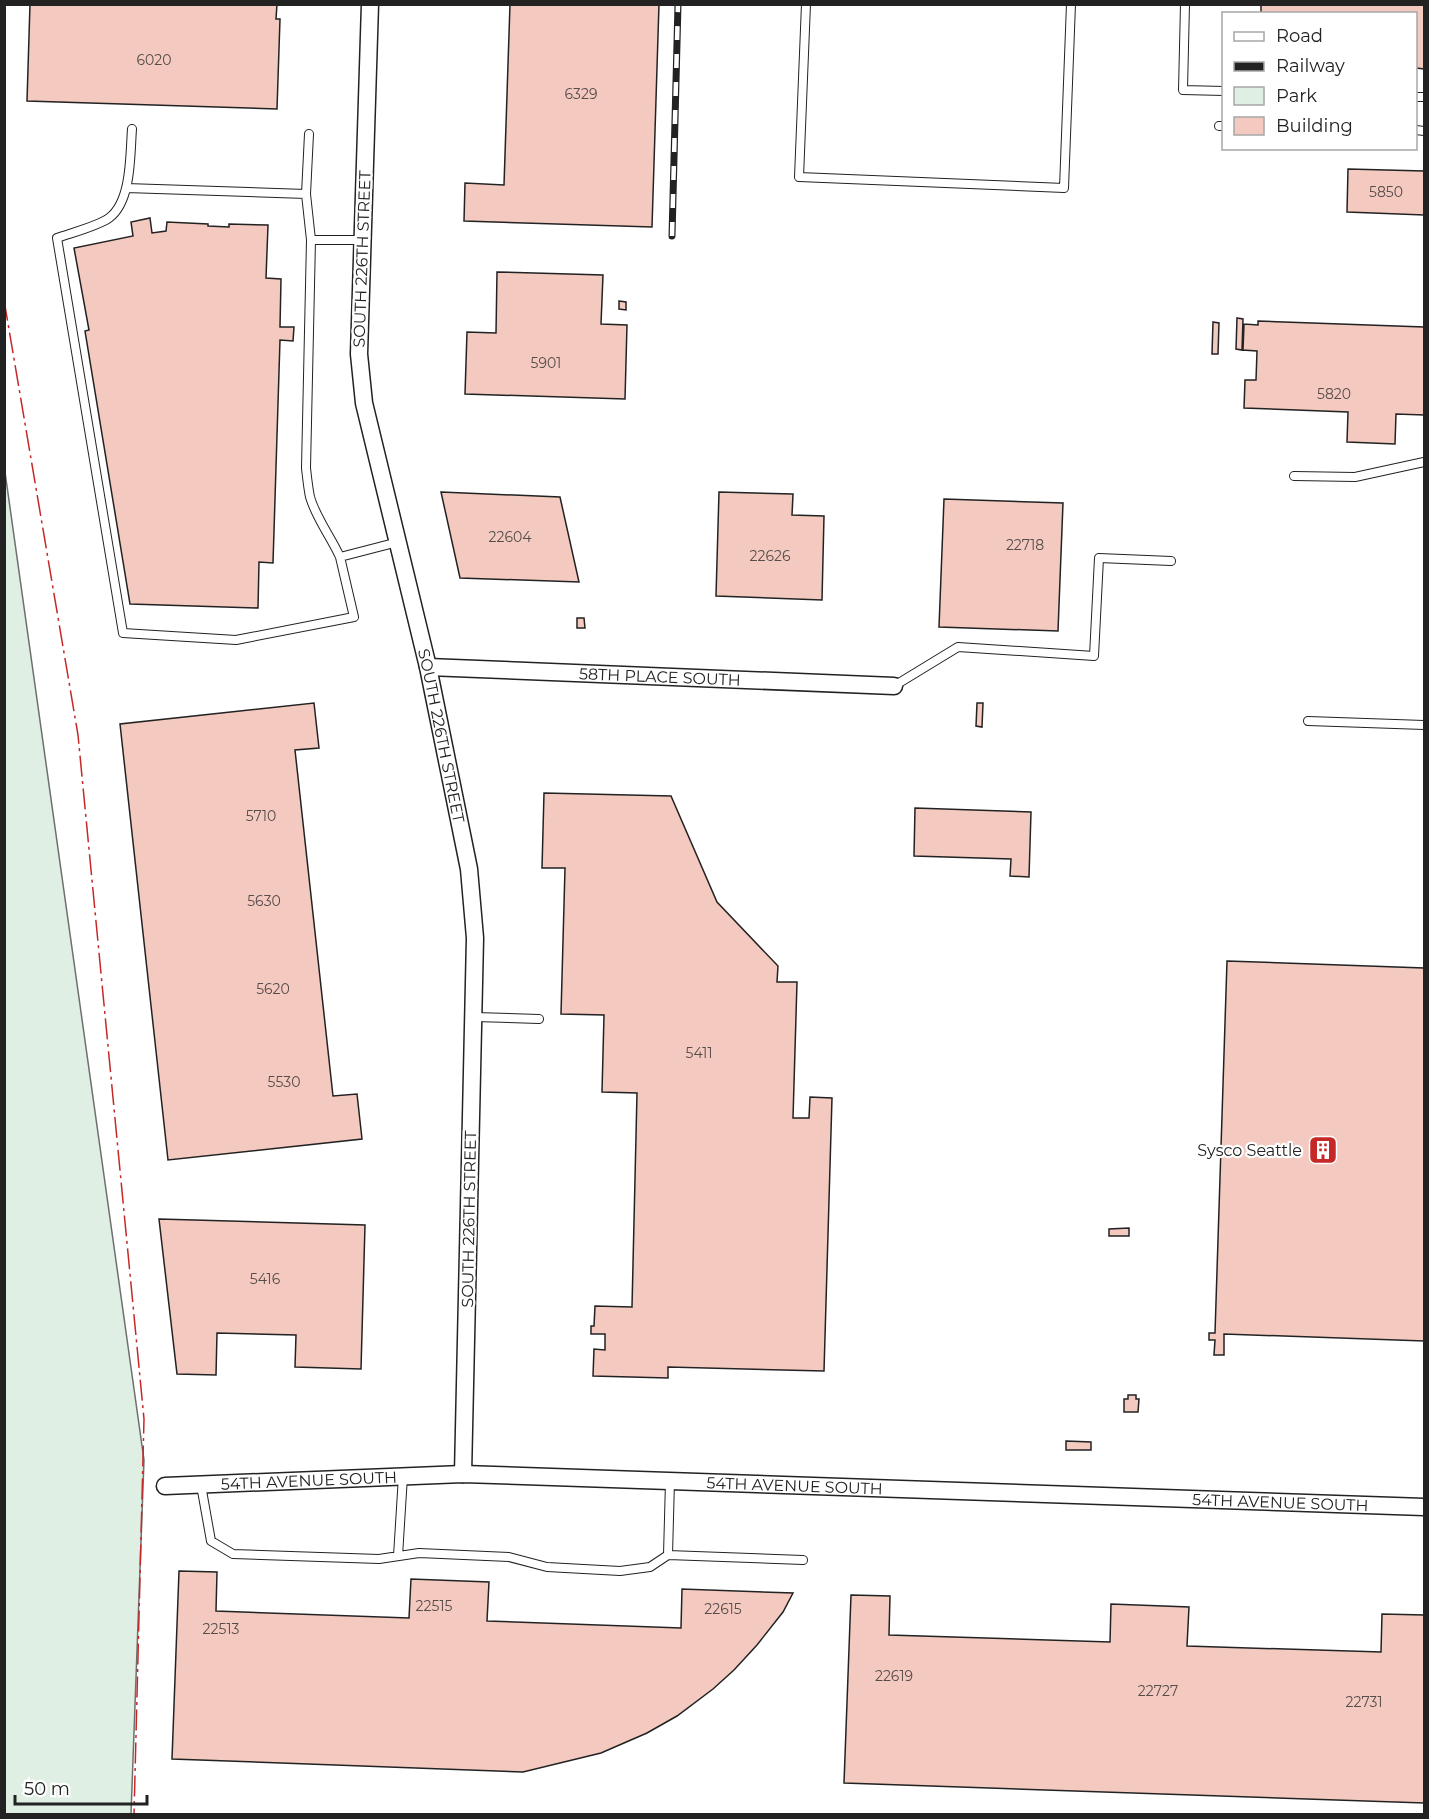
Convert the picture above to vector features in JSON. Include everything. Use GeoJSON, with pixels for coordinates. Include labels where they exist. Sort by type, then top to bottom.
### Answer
{"type":"FeatureCollection","features":[{"type":"Feature","properties":{"kind":"street","name":"SOUTH 226TH STREET"},"geometry":{"type":"LineString","coordinates":[[370,4],[359,354],[364,404],[428,667],[469,869],[475,938],[463,1474]]}},
{"type":"Feature","properties":{"kind":"street","name":"58TH PLACE SOUTH"},"geometry":{"type":"LineString","coordinates":[[428,667],[894,686]]}},
{"type":"Feature","properties":{"kind":"street","name":"54TH AVENUE SOUTH"},"geometry":{"type":"LineString","coordinates":[[165,1486],[463,1474],[1425,1507]]}},
{"type":"Feature","properties":{"kind":"lane"},"geometry":{"type":"LineString","coordinates":[[806,4],[799,177],[1064,188],[1071,4]]}},
{"type":"Feature","properties":{"kind":"lane"},"geometry":{"type":"LineString","coordinates":[[1185,4],[1183,90],[1222,91]]}},
{"type":"Feature","properties":{"kind":"lane"},"geometry":{"type":"LineString","coordinates":[[132,129],[125,195],[119,207],[109,218],[57,238],[123,633],[236,640],[354,617],[340,557],[310,497],[306,468],[311,240],[306,194],[309,134]]}},
{"type":"Feature","properties":{"kind":"lane"},"geometry":{"type":"LineString","coordinates":[[126,188],[306,194]]}},
{"type":"Feature","properties":{"kind":"lane"},"geometry":{"type":"LineString","coordinates":[[311,240],[362,240]]}},
{"type":"Feature","properties":{"kind":"lane"},"geometry":{"type":"LineString","coordinates":[[1294,476],[1355,477],[1425,462]]}},
{"type":"Feature","properties":{"kind":"lane"},"geometry":{"type":"LineString","coordinates":[[340,557],[398,542]]}},
{"type":"Feature","properties":{"kind":"lane"},"geometry":{"type":"LineString","coordinates":[[894,686],[958,647],[1094,656],[1099,558],[1171,561]]}},
{"type":"Feature","properties":{"kind":"lane"},"geometry":{"type":"LineString","coordinates":[[1308,721],[1425,725]]}},
{"type":"Feature","properties":{"kind":"lane"},"geometry":{"type":"LineString","coordinates":[[474,1017],[539,1019]]}},
{"type":"Feature","properties":{"kind":"lane"},"geometry":{"type":"LineString","coordinates":[[398,1556],[403,1476]]}},
{"type":"Feature","properties":{"kind":"lane"},"geometry":{"type":"LineString","coordinates":[[668,1555],[670,1480]]}},
{"type":"Feature","properties":{"kind":"lane"},"geometry":{"type":"LineString","coordinates":[[201,1485],[211,1541],[233,1554],[379,1559],[418,1553],[509,1557],[547,1567],[620,1571],[650,1567],[668,1555],[803,1560]]}},
{"type":"Feature","properties":{"kind":"green space"},"geometry":{"type":"Polygon","coordinates":[[[5,472],[144,1460],[131,1814],[5,1814],[5,472]]]}},
{"type":"Feature","properties":{"kind":"building"},"geometry":{"type":"Polygon","coordinates":[[[30,4],[277,4],[276,19],[280,19],[277,109],[27,101],[30,4]]]}},
{"type":"Feature","properties":{"kind":"building"},"geometry":{"type":"Polygon","coordinates":[[[510,4],[659,4],[652,227],[464,221],[465,183],[504,185],[510,4]]]}},
{"type":"Feature","properties":{"kind":"building"},"geometry":{"type":"Polygon","coordinates":[[[1261,4],[1424,4],[1424,69],[1417,68],[1417,12],[1261,12],[1261,4]]]}},
{"type":"Feature","properties":{"kind":"building"},"geometry":{"type":"Polygon","coordinates":[[[1348,169],[1424,171],[1424,215],[1347,212],[1348,169]]]}},
{"type":"Feature","properties":{"kind":"building"},"geometry":{"type":"Polygon","coordinates":[[[150,218],[152,233],[166,231],[167,222],[229,227],[229,224],[268,225],[266,278],[281,279],[280,327],[294,327],[293,341],[280,340],[273,563],[259,562],[258,608],[130,604],[85,331],[89,330],[74,248],[133,236],[131,222],[150,218]]]}},
{"type":"Feature","properties":{"kind":"building"},"geometry":{"type":"Polygon","coordinates":[[[497,272],[603,275],[601,324],[627,325],[625,399],[465,394],[467,332],[496,333],[497,272]]]}},
{"type":"Feature","properties":{"kind":"building"},"geometry":{"type":"Polygon","coordinates":[[[619,301],[626,302],[626,310],[619,309],[619,301]]]}},
{"type":"Feature","properties":{"kind":"building"},"geometry":{"type":"Polygon","coordinates":[[[1237,318],[1243,319],[1242,350],[1236,349],[1237,318]]]}},
{"type":"Feature","properties":{"kind":"building"},"geometry":{"type":"Polygon","coordinates":[[[1258,321],[1424,327],[1424,415],[1396,414],[1395,444],[1347,442],[1348,412],[1244,408],[1245,380],[1256,380],[1257,351],[1243,350],[1244,324],[1258,325],[1258,321]]]}},
{"type":"Feature","properties":{"kind":"building"},"geometry":{"type":"Polygon","coordinates":[[[1213,322],[1219,323],[1218,354],[1212,354],[1213,322]]]}},
{"type":"Feature","properties":{"kind":"building"},"geometry":{"type":"Polygon","coordinates":[[[441,492],[560,497],[579,582],[460,578],[441,492]]]}},
{"type":"Feature","properties":{"kind":"building"},"geometry":{"type":"Polygon","coordinates":[[[719,492],[793,494],[792,515],[824,516],[822,600],[716,596],[719,492]]]}},
{"type":"Feature","properties":{"kind":"building"},"geometry":{"type":"Polygon","coordinates":[[[944,499],[1063,503],[1058,631],[939,627],[944,499]]]}},
{"type":"Feature","properties":{"kind":"building"},"geometry":{"type":"Polygon","coordinates":[[[577,618],[584,618],[585,628],[577,628],[577,618]]]}},
{"type":"Feature","properties":{"kind":"building"},"geometry":{"type":"Polygon","coordinates":[[[314,703],[319,748],[295,750],[333,1096],[357,1094],[362,1139],[168,1160],[120,724],[314,703]]]}},
{"type":"Feature","properties":{"kind":"building"},"geometry":{"type":"Polygon","coordinates":[[[977,703],[983,703],[982,727],[976,726],[977,703]]]}},
{"type":"Feature","properties":{"kind":"building"},"geometry":{"type":"Polygon","coordinates":[[[544,793],[671,796],[717,902],[778,966],[777,982],[797,982],[793,1118],[809,1118],[810,1097],[832,1098],[824,1371],[668,1367],[668,1378],[593,1376],[594,1349],[605,1350],[605,1334],[591,1334],[591,1326],[594,1326],[595,1306],[632,1307],[637,1093],[602,1092],[604,1015],[561,1014],[565,868],[542,868],[544,793]]]}},
{"type":"Feature","properties":{"kind":"building"},"geometry":{"type":"Polygon","coordinates":[[[915,808],[1031,812],[1029,877],[1010,876],[1011,859],[914,856],[915,808]]]}},
{"type":"Feature","properties":{"kind":"building","name":"Sysco Seattle"},"geometry":{"type":"Polygon","coordinates":[[[1227,961],[1424,968],[1424,1341],[1224,1334],[1224,1355],[1214,1355],[1215,1340],[1209,1340],[1209,1333],[1215,1333],[1227,961]]]}},
{"type":"Feature","properties":{"kind":"building"},"geometry":{"type":"Polygon","coordinates":[[[159,1219],[365,1225],[361,1369],[295,1367],[296,1335],[217,1333],[216,1375],[177,1374],[159,1219]]]}},
{"type":"Feature","properties":{"kind":"building"},"geometry":{"type":"Polygon","coordinates":[[[1129,1228],[1129,1236],[1109,1236],[1109,1229],[1129,1228]]]}},
{"type":"Feature","properties":{"kind":"building"},"geometry":{"type":"Polygon","coordinates":[[[1128,1395],[1136,1395],[1136,1399],[1139,1399],[1138,1412],[1124,1412],[1124,1399],[1128,1399],[1128,1395]]]}},
{"type":"Feature","properties":{"kind":"building"},"geometry":{"type":"Polygon","coordinates":[[[1066,1441],[1091,1442],[1091,1450],[1066,1450],[1066,1441]]]}},
{"type":"Feature","properties":{"kind":"building"},"geometry":{"type":"Polygon","coordinates":[[[179,1571],[217,1572],[216,1611],[409,1618],[411,1579],[489,1582],[487,1621],[681,1628],[682,1589],[793,1593],[783,1612],[734,1670],[677,1716],[647,1733],[601,1753],[523,1772],[172,1759],[179,1571]]]}},
{"type":"Feature","properties":{"kind":"building"},"geometry":{"type":"Polygon","coordinates":[[[851,1595],[890,1596],[889,1635],[1110,1642],[1111,1604],[1189,1607],[1187,1646],[1381,1652],[1382,1614],[1424,1615],[1424,1803],[844,1783],[851,1595]]]}},
{"type":"Feature","properties":{"kind":"railway"},"geometry":{"type":"LineString","coordinates":[[672,236],[678,4]]}},
{"type":"Feature","properties":{"kind":"power"},"geometry":{"type":"LineString","coordinates":[[4,300],[78,735],[144,1419],[134,1814]]}},
{"type":"Feature","properties":{"kind":"place","name":"Sysco Seattle"},"geometry":{"type":"Point","coordinates":[1323,1150]}}]}
